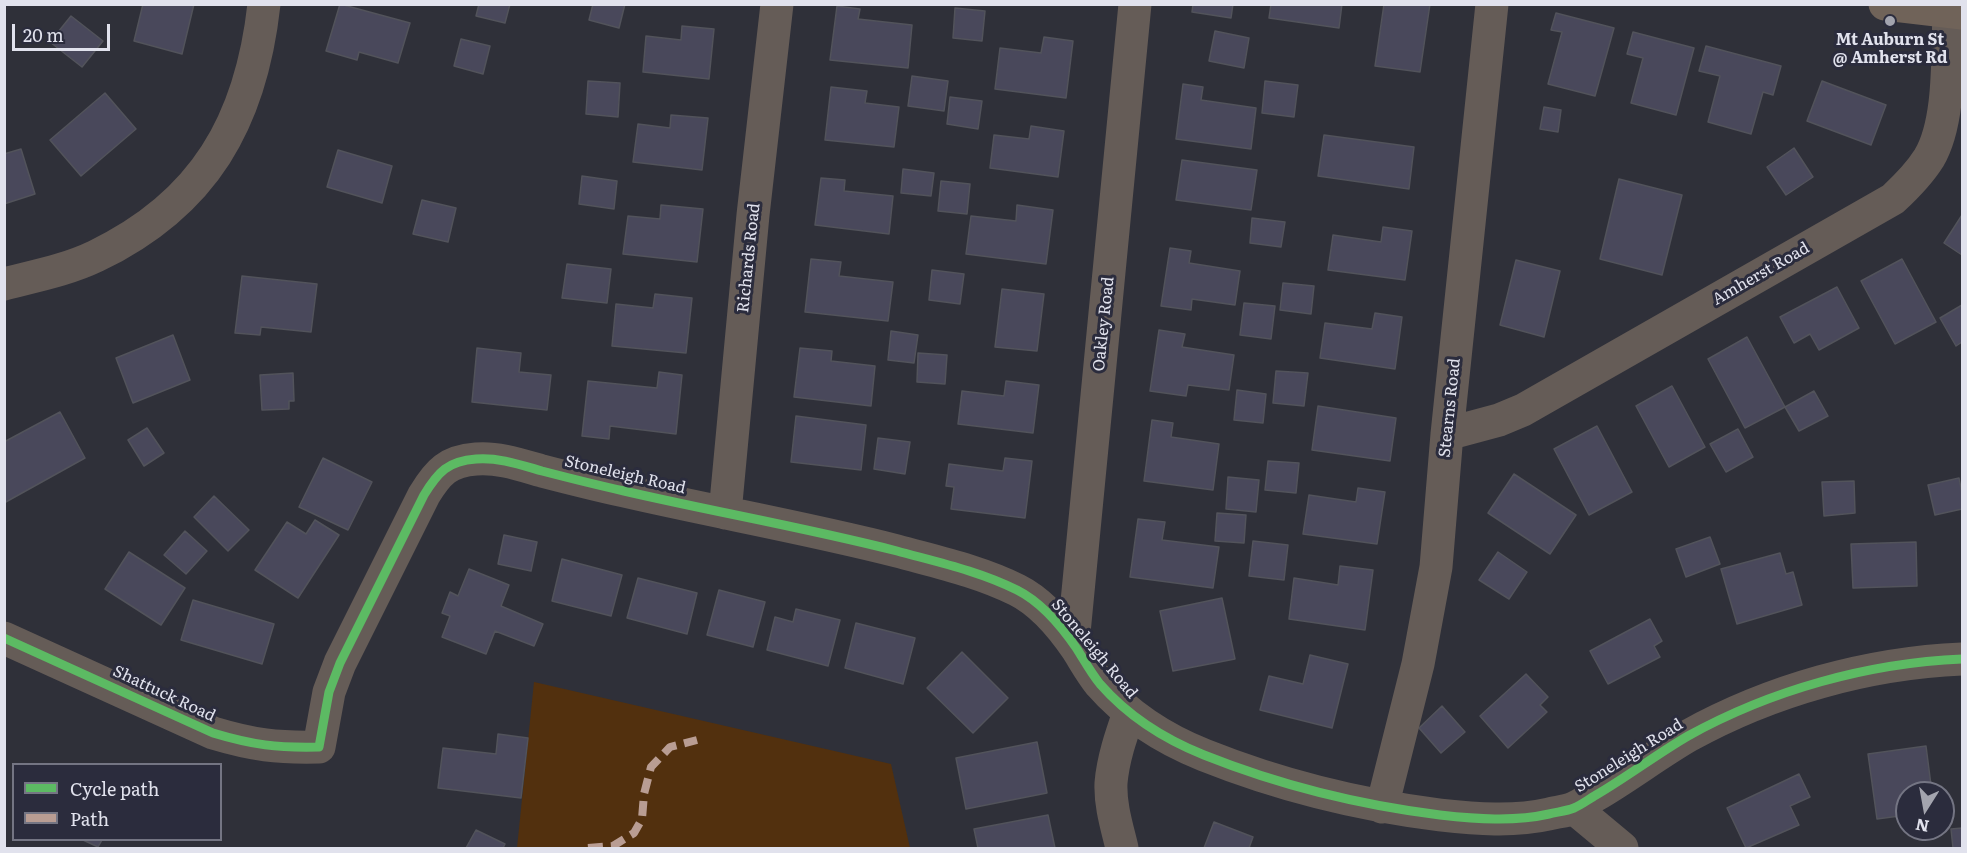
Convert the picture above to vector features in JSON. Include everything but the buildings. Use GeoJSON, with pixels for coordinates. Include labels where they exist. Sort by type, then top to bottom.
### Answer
{"type":"FeatureCollection","features":[{"type":"Feature","properties":{"kind":"main road"},"geometry":{"type":"LineString","coordinates":[[1885,4],[1956,13]]}},
{"type":"Feature","properties":{"kind":"street"},"geometry":{"type":"LineString","coordinates":[[4,284],[51,273],[94,257],[135,235],[169,209],[200,179],[222,146],[240,109],[253,73],[264,4]]}},
{"type":"Feature","properties":{"kind":"street","name":"Richards Road"},"geometry":{"type":"LineString","coordinates":[[725,513],[752,226],[777,4]]}},
{"type":"Feature","properties":{"kind":"street","name":"Oakley Road"},"geometry":{"type":"LineString","coordinates":[[1073,643],[1135,4]]}},
{"type":"Feature","properties":{"kind":"street","name":"Stearns Road"},"geometry":{"type":"LineString","coordinates":[[1382,807],[1418,664],[1436,567],[1447,434],[1492,4]]}},
{"type":"Feature","properties":{"kind":"street","name":"Amherst Road"},"geometry":{"type":"LineString","coordinates":[[1447,434],[1499,420],[1523,410],[1893,199],[1914,180],[1930,156],[1941,125],[1956,13]]}},
{"type":"Feature","properties":{"kind":"street","name":"Stoneleigh Road"},"geometry":{"type":"LineString","coordinates":[[319,747],[329,692],[340,663],[424,495],[436,475],[455,462],[479,458],[502,461],[627,492],[877,546],[987,577],[1021,592],[1047,613],[1073,643],[1098,682],[1129,713],[1164,736],[1211,757],[1288,783],[1382,807],[1457,817],[1494,819],[1533,818],[1574,808],[1690,735],[1739,711],[1835,678],[1884,666],[1962,659]]}},
{"type":"Feature","properties":{"kind":"street","name":"Shattuck Road"},"geometry":{"type":"LineString","coordinates":[[4,638],[213,734],[244,743],[277,748],[319,747]]}},
{"type":"Feature","properties":{"kind":"street"},"geometry":{"type":"LineString","coordinates":[[1122,849],[1113,808],[1111,783],[1116,751],[1129,713]]}},
{"type":"Feature","properties":{"kind":"street"},"geometry":{"type":"LineString","coordinates":[[1574,808],[1622,849]]}},
{"type":"Feature","properties":{"kind":"shaded area"},"geometry":{"type":"Polygon","coordinates":[[[534,682],[891,764],[910,848],[517,848],[534,682]]]}},
{"type":"Feature","properties":{"kind":"marked path"},"geometry":{"type":"LineString","coordinates":[[588,848],[613,846],[634,833],[642,819],[644,794],[651,767],[670,747],[697,740]]}},
{"type":"Feature","properties":{"kind":"cycle path"},"geometry":{"type":"LineString","coordinates":[[4,638],[213,733],[265,745],[319,747],[329,692],[340,663],[424,495],[439,474],[451,465],[466,460],[493,459],[614,489],[863,543],[988,577],[1026,595],[1043,608],[1065,632],[1097,680],[1111,696],[1148,726],[1175,742],[1232,766],[1291,785],[1350,800],[1410,811],[1481,819],[1509,819],[1536,817],[1571,809],[1688,736],[1786,692],[1891,666],[1962,659]]}},
{"type":"Feature","properties":{"kind":"place","name":"Mt Auburn St @ Amherst Rd"},"geometry":{"type":"Point","coordinates":[1890,21]}}]}
